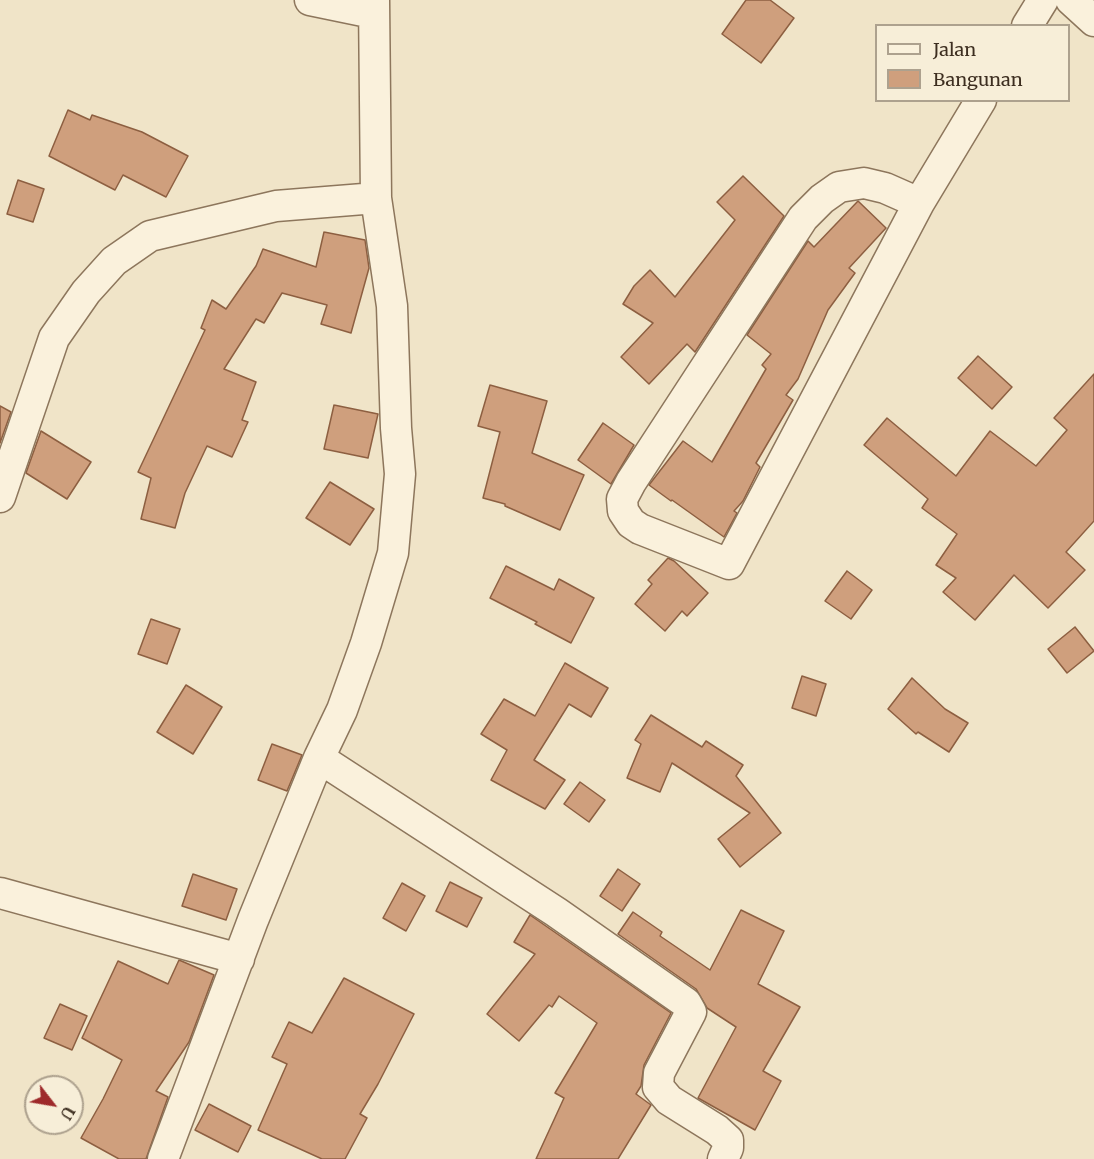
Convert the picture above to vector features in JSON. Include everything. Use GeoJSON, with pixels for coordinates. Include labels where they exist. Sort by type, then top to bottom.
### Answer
{"type":"FeatureCollection","features":[{"type":"Feature","properties":{"kind":"street"},"geometry":{"type":"LineString","coordinates":[[163,1159],[319,758],[342,710],[366,643],[393,553],[400,474],[396,428],[395,354],[387,264],[376,198],[374,7],[310,0]]}},
{"type":"Feature","properties":{"kind":"street"},"geometry":{"type":"LineString","coordinates":[[1028,24],[1043,0]]}},
{"type":"Feature","properties":{"kind":"street"},"geometry":{"type":"LineString","coordinates":[[1071,0],[1094,21]]}},
{"type":"Feature","properties":{"kind":"street"},"geometry":{"type":"LineString","coordinates":[[919,203],[885,188],[864,183],[839,187],[822,199],[803,218],[631,482],[622,499],[623,511],[631,524],[729,564],[919,203],[980,102]]}},
{"type":"Feature","properties":{"kind":"street"},"geometry":{"type":"LineString","coordinates":[[0,497],[54,338],[86,292],[114,261],[150,236],[276,206],[376,198]]}},
{"type":"Feature","properties":{"kind":"street"},"geometry":{"type":"LineString","coordinates":[[319,758],[565,919],[686,1003],[691,1012],[658,1073],[658,1087],[669,1100],[717,1130],[728,1140],[728,1148],[723,1159]]}},
{"type":"Feature","properties":{"kind":"street"},"geometry":{"type":"LineString","coordinates":[[0,893],[239,959]]}},
{"type":"Feature","properties":{"kind":"building"},"geometry":{"type":"Polygon","coordinates":[[[746,0],[770,0],[794,18],[761,63],[722,34],[746,0]]]}},
{"type":"Feature","properties":{"kind":"building"},"geometry":{"type":"Polygon","coordinates":[[[68,110],[90,120],[92,115],[142,132],[188,156],[166,197],[123,175],[115,190],[49,156],[68,110]]]}},
{"type":"Feature","properties":{"kind":"building"},"geometry":{"type":"Polygon","coordinates":[[[743,176],[784,216],[695,352],[687,344],[649,384],[621,357],[653,323],[623,304],[634,286],[650,270],[675,297],[735,220],[717,202],[743,176]]]}},
{"type":"Feature","properties":{"kind":"building"},"geometry":{"type":"Polygon","coordinates":[[[18,180],[44,189],[33,222],[7,214],[18,180]]]}},
{"type":"Feature","properties":{"kind":"building"},"geometry":{"type":"Polygon","coordinates":[[[858,201],[886,228],[849,268],[855,273],[828,310],[798,379],[786,395],[793,400],[756,463],[760,467],[743,501],[734,511],[737,513],[724,537],[649,485],[683,441],[712,462],[766,369],[762,365],[771,354],[747,335],[808,241],[814,247],[858,201]]]}},
{"type":"Feature","properties":{"kind":"building"},"geometry":{"type":"Polygon","coordinates":[[[324,232],[365,240],[369,268],[351,333],[321,324],[327,305],[282,293],[264,323],[256,319],[224,369],[256,382],[242,420],[248,422],[232,457],[207,446],[185,493],[175,528],[141,519],[151,478],[138,472],[205,330],[201,328],[212,300],[226,309],[256,266],[263,249],[316,267],[324,232]]]}},
{"type":"Feature","properties":{"kind":"building"},"geometry":{"type":"Polygon","coordinates":[[[978,356],[1012,387],[992,409],[958,378],[978,356]]]}},
{"type":"Feature","properties":{"kind":"building"},"geometry":{"type":"Polygon","coordinates":[[[1094,374],[1094,521],[1066,552],[1085,570],[1048,608],[1014,575],[975,620],[943,592],[956,578],[936,565],[957,534],[922,508],[928,499],[864,445],[887,418],[956,476],[990,431],[1036,466],[1067,430],[1054,418],[1094,374]]]}},
{"type":"Feature","properties":{"kind":"building"},"geometry":{"type":"Polygon","coordinates":[[[490,385],[547,401],[532,453],[584,475],[560,530],[505,506],[505,504],[483,498],[500,432],[478,426],[490,385]]]}},
{"type":"Feature","properties":{"kind":"building"},"geometry":{"type":"Polygon","coordinates":[[[334,405],[378,414],[368,458],[324,449],[334,405]]]}},
{"type":"Feature","properties":{"kind":"building"},"geometry":{"type":"Polygon","coordinates":[[[0,406],[11,412],[0,443],[0,406]]]}},
{"type":"Feature","properties":{"kind":"building"},"geometry":{"type":"Polygon","coordinates":[[[603,423],[634,445],[611,484],[578,460],[603,423]]]}},
{"type":"Feature","properties":{"kind":"building"},"geometry":{"type":"Polygon","coordinates":[[[41,431],[91,462],[67,499],[26,473],[41,431]]]}},
{"type":"Feature","properties":{"kind":"building"},"geometry":{"type":"Polygon","coordinates":[[[330,482],[374,509],[350,545],[306,518],[330,482]]]}},
{"type":"Feature","properties":{"kind":"building"},"geometry":{"type":"Polygon","coordinates":[[[668,558],[708,593],[687,616],[682,611],[665,631],[635,604],[652,584],[648,580],[668,558]]]}},
{"type":"Feature","properties":{"kind":"building"},"geometry":{"type":"Polygon","coordinates":[[[506,566],[554,590],[559,579],[594,598],[571,643],[535,624],[537,622],[490,598],[506,566]]]}},
{"type":"Feature","properties":{"kind":"building"},"geometry":{"type":"Polygon","coordinates":[[[847,571],[872,590],[851,619],[825,601],[847,571]]]}},
{"type":"Feature","properties":{"kind":"building"},"geometry":{"type":"Polygon","coordinates":[[[151,619],[180,629],[167,664],[138,654],[151,619]]]}},
{"type":"Feature","properties":{"kind":"building"},"geometry":{"type":"Polygon","coordinates":[[[1075,627],[1094,651],[1067,673],[1048,649],[1075,627]]]}},
{"type":"Feature","properties":{"kind":"building"},"geometry":{"type":"Polygon","coordinates":[[[565,663],[608,688],[591,717],[569,704],[534,760],[565,780],[545,809],[491,780],[507,750],[481,734],[504,699],[535,716],[565,663]]]}},
{"type":"Feature","properties":{"kind":"building"},"geometry":{"type":"Polygon","coordinates":[[[802,676],[826,684],[816,716],[792,708],[802,676]]]}},
{"type":"Feature","properties":{"kind":"building"},"geometry":{"type":"Polygon","coordinates":[[[912,678],[945,709],[968,723],[949,752],[918,732],[916,734],[888,709],[912,678]]]}},
{"type":"Feature","properties":{"kind":"building"},"geometry":{"type":"Polygon","coordinates":[[[186,685],[222,707],[193,754],[157,732],[186,685]]]}},
{"type":"Feature","properties":{"kind":"building"},"geometry":{"type":"Polygon","coordinates":[[[651,715],[702,747],[706,741],[743,765],[736,776],[781,833],[740,867],[718,839],[750,813],[672,763],[660,792],[627,778],[641,744],[635,740],[651,715]]]}},
{"type":"Feature","properties":{"kind":"building"},"geometry":{"type":"Polygon","coordinates":[[[272,744],[302,755],[287,791],[258,780],[272,744]]]}},
{"type":"Feature","properties":{"kind":"building"},"geometry":{"type":"Polygon","coordinates":[[[580,782],[605,800],[589,822],[564,804],[580,782]]]}},
{"type":"Feature","properties":{"kind":"building"},"geometry":{"type":"Polygon","coordinates":[[[618,869],[640,884],[622,911],[600,896],[618,869]]]}},
{"type":"Feature","properties":{"kind":"building"},"geometry":{"type":"Polygon","coordinates":[[[193,874],[237,889],[226,920],[182,906],[193,874]]]}},
{"type":"Feature","properties":{"kind":"building"},"geometry":{"type":"Polygon","coordinates":[[[450,882],[482,898],[467,927],[436,911],[450,882]]]}},
{"type":"Feature","properties":{"kind":"building"},"geometry":{"type":"Polygon","coordinates":[[[402,883],[425,896],[406,931],[383,918],[402,883]]]}},
{"type":"Feature","properties":{"kind":"building"},"geometry":{"type":"Polygon","coordinates":[[[741,910],[784,931],[758,984],[800,1007],[763,1071],[781,1081],[755,1130],[698,1098],[736,1027],[707,1008],[696,989],[618,934],[633,912],[662,932],[660,936],[710,970],[741,910]]]}},
{"type":"Feature","properties":{"kind":"building"},"geometry":{"type":"Polygon","coordinates":[[[530,915],[671,1013],[644,1065],[641,1086],[636,1094],[651,1105],[618,1159],[536,1159],[564,1098],[555,1093],[597,1023],[559,996],[552,1007],[549,1005],[519,1041],[487,1014],[535,954],[514,942],[530,915]]]}},
{"type":"Feature","properties":{"kind":"building"},"geometry":{"type":"Polygon","coordinates":[[[179,960],[214,975],[189,1042],[156,1091],[168,1097],[146,1159],[119,1159],[81,1138],[122,1060],[82,1038],[118,961],[168,984],[179,960]]]}},
{"type":"Feature","properties":{"kind":"building"},"geometry":{"type":"Polygon","coordinates":[[[344,978],[414,1014],[360,1114],[367,1118],[345,1159],[322,1159],[258,1130],[287,1064],[272,1057],[289,1022],[312,1033],[344,978]]]}},
{"type":"Feature","properties":{"kind":"building"},"geometry":{"type":"Polygon","coordinates":[[[60,1004],[87,1016],[72,1050],[44,1038],[60,1004]]]}},
{"type":"Feature","properties":{"kind":"building"},"geometry":{"type":"Polygon","coordinates":[[[209,1104],[251,1126],[238,1152],[195,1130],[209,1104]]]}}]}
